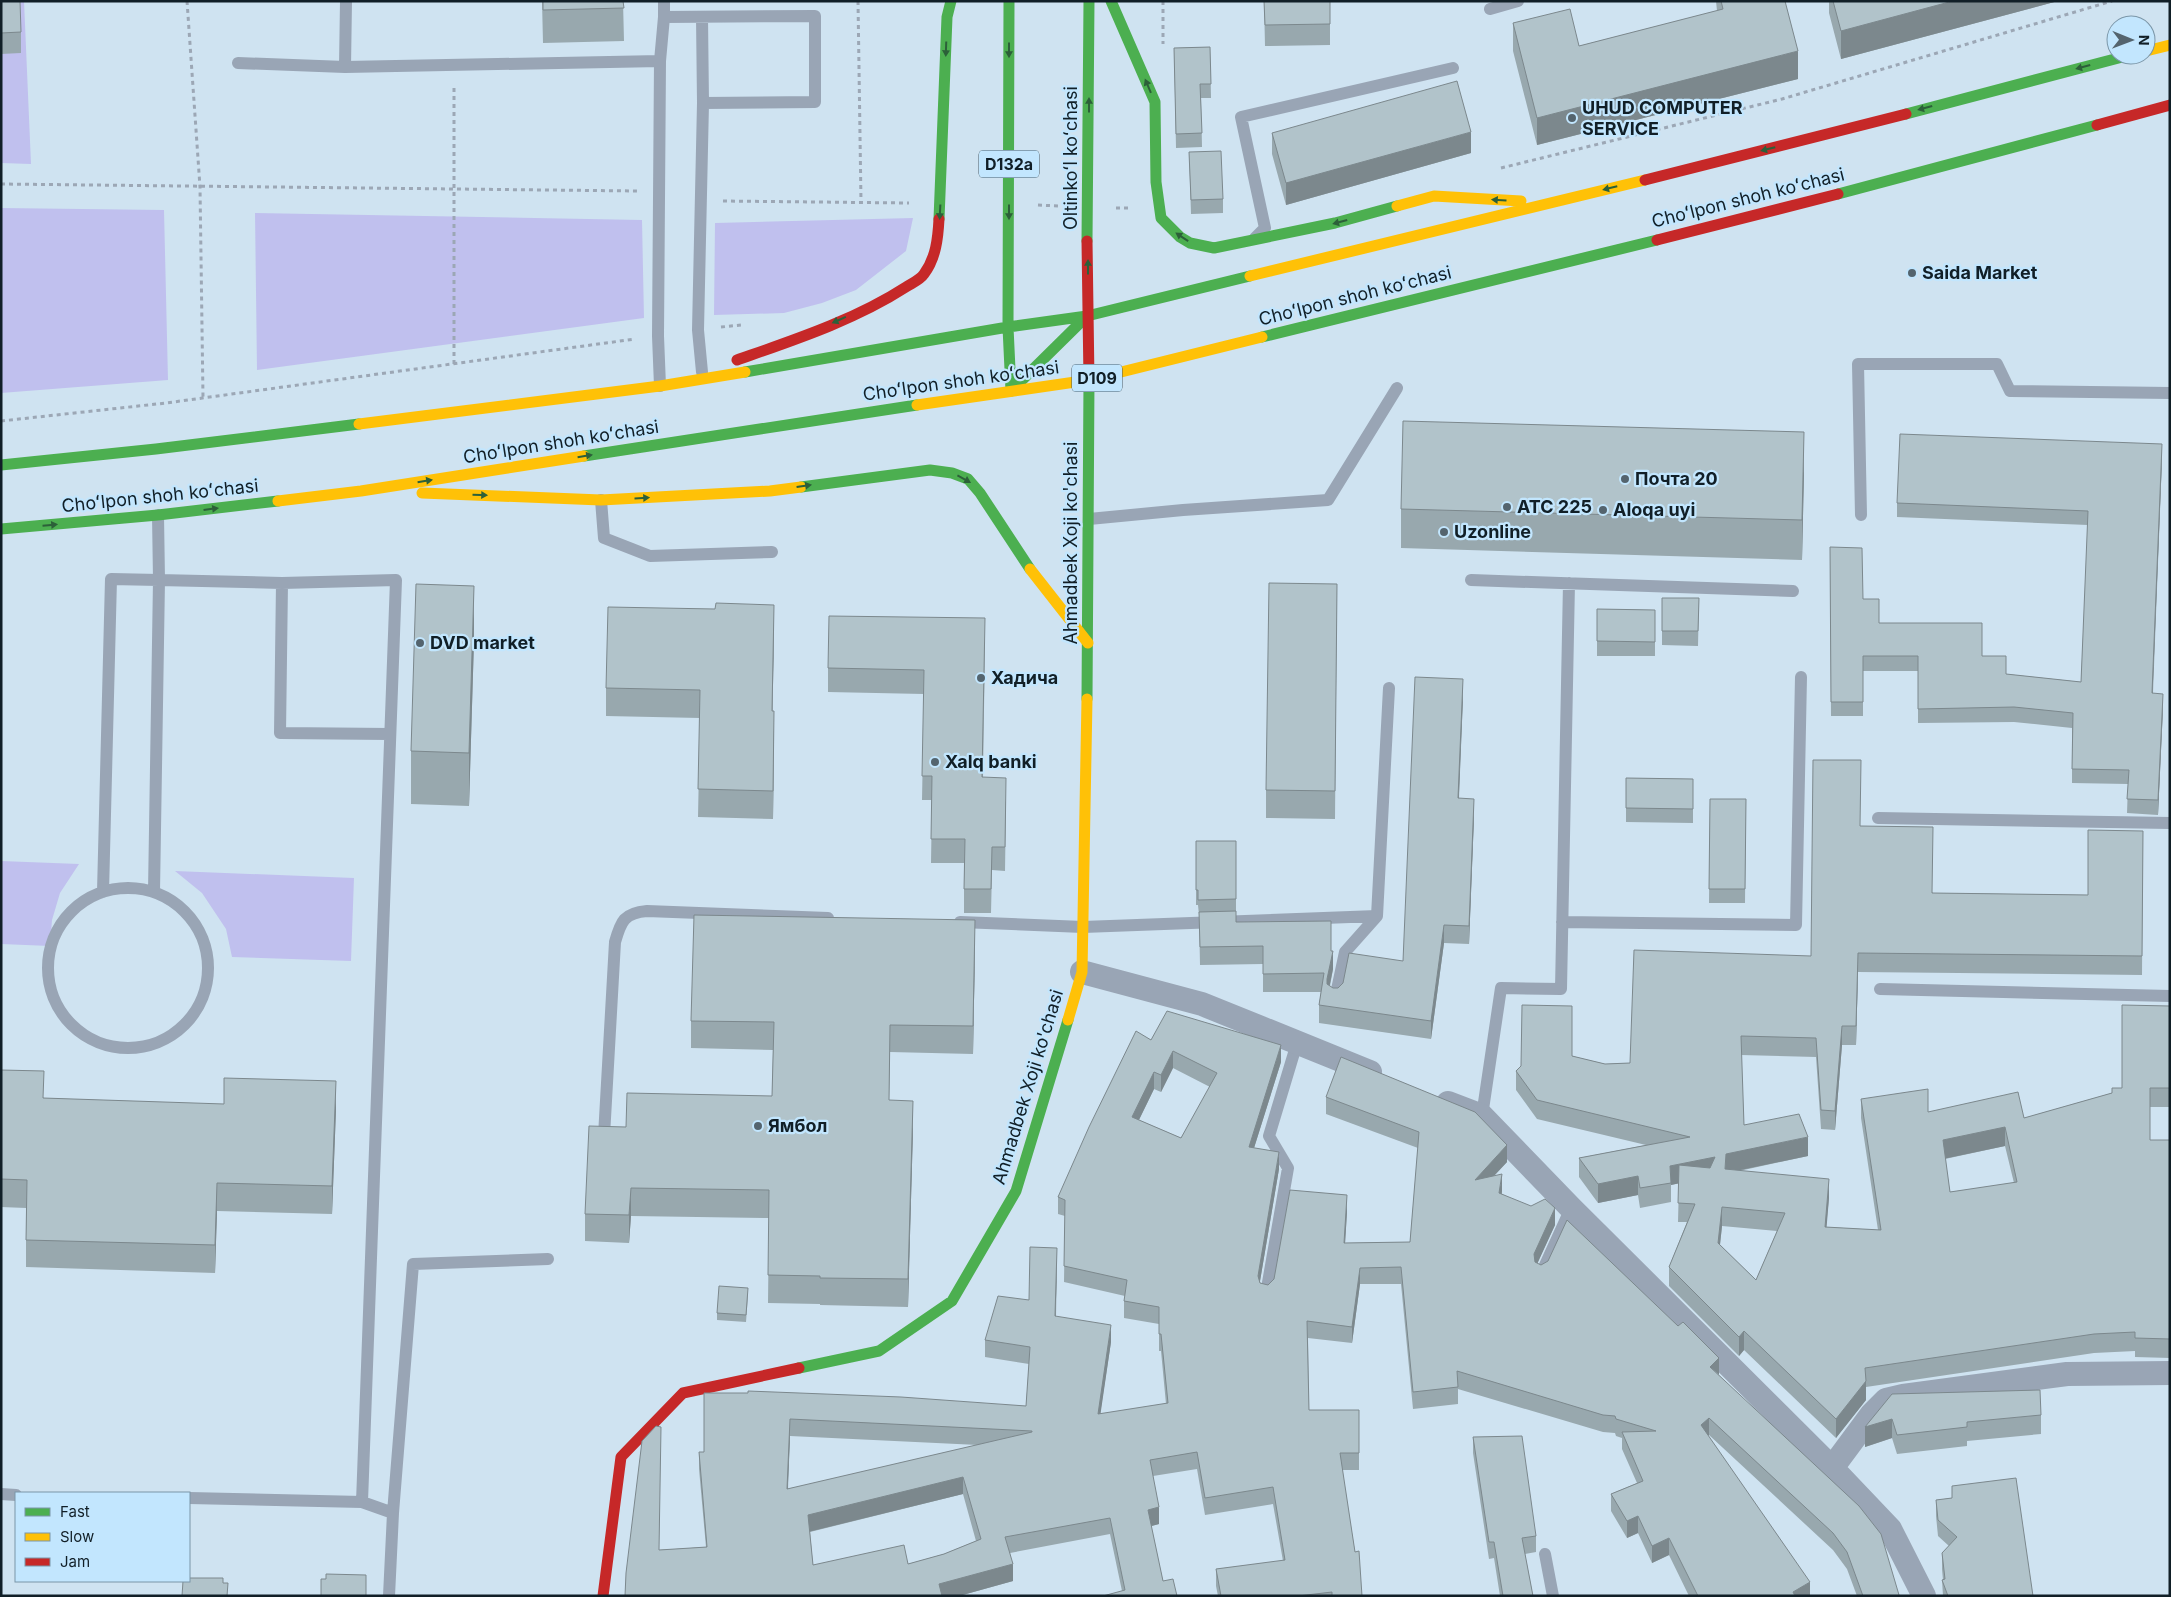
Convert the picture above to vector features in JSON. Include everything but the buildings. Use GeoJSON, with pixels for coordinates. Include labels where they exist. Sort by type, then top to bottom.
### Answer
{"type":"FeatureCollection","features":[{"type":"Feature","properties":{"kind":"main road"},"geometry":{"type":"LineString","coordinates":[[660,386],[801,338],[886,300],[924,276],[934,255],[938,240],[947,17],[951,1]]}},
{"type":"Feature","properties":{"kind":"main road","name":"D132a"},"geometry":{"type":"LineString","coordinates":[[1008,327],[1010,1]]}},
{"type":"Feature","properties":{"kind":"main road","name":"Oltinkoʻl koʻchasi"},"geometry":{"type":"LineString","coordinates":[[1089,1],[1087,316],[1089,380]]}},
{"type":"Feature","properties":{"kind":"main road"},"geometry":{"type":"LineString","coordinates":[[1111,1],[1155,102],[1156,182],[1162,218],[1180,237],[1202,247],[1214,248],[1335,223],[1434,196],[1547,203]]}},
{"type":"Feature","properties":{"kind":"main road"},"geometry":{"type":"LineString","coordinates":[[2156,48],[2170,45]]}},
{"type":"Feature","properties":{"kind":"main road"},"geometry":{"type":"LineString","coordinates":[[1,465],[156,449],[660,386],[1008,327],[1087,316],[1786,145],[2106,61]]}},
{"type":"Feature","properties":{"kind":"main road","name":"Choʻlpon shoh koʻchasi"},"geometry":{"type":"LineString","coordinates":[[1,529],[158,515],[361,491],[1089,380],[1798,205],[2170,105]]}},
{"type":"Feature","properties":{"kind":"main road"},"geometry":{"type":"LineString","coordinates":[[1011,391],[1087,316]]}},
{"type":"Feature","properties":{"kind":"main road"},"geometry":{"type":"LineString","coordinates":[[1008,327],[1024,338]]}},
{"type":"Feature","properties":{"kind":"main road"},"geometry":{"type":"LineString","coordinates":[[1008,327],[1011,391]]}},
{"type":"Feature","properties":{"kind":"main road"},"geometry":{"type":"LineString","coordinates":[[1073,370],[1089,380]]}},
{"type":"Feature","properties":{"kind":"main road","name":"Ahmadbek Xoji ko'chasi"},"geometry":{"type":"LineString","coordinates":[[603,1596],[621,1457],[683,1393],[879,1352],[952,1301],[1016,1191],[1082,972],[1088,643],[1089,380]]}},
{"type":"Feature","properties":{"kind":"main road"},"geometry":{"type":"LineString","coordinates":[[361,491],[601,500],[770,491],[930,470],[952,473],[968,480],[980,493],[1023,560],[1088,643]]}},
{"type":"Feature","properties":{"kind":"street"},"geometry":{"type":"LineString","coordinates":[[1082,972],[1202,1004],[1389,1080]]}},
{"type":"Feature","properties":{"kind":"street"},"geometry":{"type":"LineString","coordinates":[[1426,1094],[1482,1116],[1571,1208],[1832,1468],[1890,1529],[1924,1596]]}},
{"type":"Feature","properties":{"kind":"street"},"geometry":{"type":"LineString","coordinates":[[1832,1468],[1872,1414],[1886,1400],[1903,1396],[2067,1374],[2170,1373]]}},
{"type":"Feature","properties":{"kind":"lane"},"geometry":{"type":"LineString","coordinates":[[345,67],[346,1]]}},
{"type":"Feature","properties":{"kind":"lane"},"geometry":{"type":"LineString","coordinates":[[660,386],[658,336],[660,61],[664,1]]}},
{"type":"Feature","properties":{"kind":"lane"},"geometry":{"type":"LineString","coordinates":[[1490,9],[1518,1]]}},
{"type":"Feature","properties":{"kind":"lane"},"geometry":{"type":"LineString","coordinates":[[664,17],[815,16],[815,102],[703,102]]}},
{"type":"Feature","properties":{"kind":"lane"},"geometry":{"type":"LineString","coordinates":[[702,17],[703,102],[698,330],[702,372]]}},
{"type":"Feature","properties":{"kind":"lane"},"geometry":{"type":"LineString","coordinates":[[238,63],[345,67],[660,61]]}},
{"type":"Feature","properties":{"kind":"lane"},"geometry":{"type":"LineString","coordinates":[[1252,241],[1264,228],[1241,116],[1453,68]]}},
{"type":"Feature","properties":{"kind":"lane"},"geometry":{"type":"LineString","coordinates":[[1861,515],[1858,364],[1997,364],[2010,391],[2170,393]]}},
{"type":"Feature","properties":{"kind":"lane"},"geometry":{"type":"LineString","coordinates":[[1089,519],[1183,510],[1328,500],[1397,388]]}},
{"type":"Feature","properties":{"kind":"lane"},"geometry":{"type":"LineString","coordinates":[[601,500],[604,538],[650,556],[772,552]]}},
{"type":"Feature","properties":{"kind":"lane"},"geometry":{"type":"LineString","coordinates":[[154,892],[159,580],[158,515]]}},
{"type":"Feature","properties":{"kind":"lane"},"geometry":{"type":"LineString","coordinates":[[103,892],[111,579],[282,583],[396,580],[362,1502]]}},
{"type":"Feature","properties":{"kind":"lane"},"geometry":{"type":"LineString","coordinates":[[1471,580],[1793,591]]}},
{"type":"Feature","properties":{"kind":"lane"},"geometry":{"type":"LineString","coordinates":[[282,583],[280,733],[390,734]]}},
{"type":"Feature","properties":{"kind":"lane"},"geometry":{"type":"LineString","coordinates":[[1482,1116],[1500,988],[1561,989],[1569,583]]}},
{"type":"Feature","properties":{"kind":"lane"},"geometry":{"type":"LineString","coordinates":[[1562,922],[1796,925],[1801,677]]}},
{"type":"Feature","properties":{"kind":"lane"},"geometry":{"type":"LineString","coordinates":[[1335,999],[1345,952],[1377,916],[1389,688]]}},
{"type":"Feature","properties":{"kind":"lane"},"geometry":{"type":"LineString","coordinates":[[1878,818],[2170,823]]}},
{"type":"Feature","properties":{"kind":"lane"},"geometry":{"type":"LineString","coordinates":[[115,887],[144,888],[170,898],[191,916],[204,941],[209,969],[205,994],[193,1016],[175,1034],[152,1045],[126,1049],[102,1044],[79,1032],[62,1014],[50,991],[47,966],[53,938],[67,914],[89,896],[103,892],[115,887]]}},
{"type":"Feature","properties":{"kind":"lane"},"geometry":{"type":"LineString","coordinates":[[604,1136],[614,942],[619,927],[626,917],[634,912],[647,911],[845,918]]}},
{"type":"Feature","properties":{"kind":"lane"},"geometry":{"type":"LineString","coordinates":[[944,922],[1083,927],[1377,916]]}},
{"type":"Feature","properties":{"kind":"lane"},"geometry":{"type":"LineString","coordinates":[[1880,989],[2170,996]]}},
{"type":"Feature","properties":{"kind":"lane"},"geometry":{"type":"LineString","coordinates":[[1266,1294],[1288,1168],[1269,1136],[1297,1043]]}},
{"type":"Feature","properties":{"kind":"lane"},"geometry":{"type":"LineString","coordinates":[[1542,1274],[1571,1208]]}},
{"type":"Feature","properties":{"kind":"lane"},"geometry":{"type":"LineString","coordinates":[[389,1596],[393,1513],[413,1264],[548,1260]]}},
{"type":"Feature","properties":{"kind":"lane"},"geometry":{"type":"LineString","coordinates":[[1,1494],[15,1494]]}},
{"type":"Feature","properties":{"kind":"lane"},"geometry":{"type":"LineString","coordinates":[[190,1498],[362,1502],[393,1513]]}},
{"type":"Feature","properties":{"kind":"lane"},"geometry":{"type":"LineString","coordinates":[[1545,1554],[1553,1596]]}},
{"type":"Feature","properties":{"kind":"path"},"geometry":{"type":"LineString","coordinates":[[187,1],[200,186],[203,397]]}},
{"type":"Feature","properties":{"kind":"path"},"geometry":{"type":"LineString","coordinates":[[858,1],[861,202]]}},
{"type":"Feature","properties":{"kind":"path"},"geometry":{"type":"LineString","coordinates":[[454,64],[454,364]]}},
{"type":"Feature","properties":{"kind":"path"},"geometry":{"type":"LineString","coordinates":[[1,184],[659,191]]}},
{"type":"Feature","properties":{"kind":"path"},"geometry":{"type":"LineString","coordinates":[[701,201],[918,203]]}},
{"type":"Feature","properties":{"kind":"shaded area"},"geometry":{"type":"Polygon","coordinates":[[[1,1],[24,1],[31,164],[1,163],[1,1]]]}},
{"type":"Feature","properties":{"kind":"shaded area"},"geometry":{"type":"Polygon","coordinates":[[[1,208],[164,210],[168,380],[1,393],[1,208]]]}},
{"type":"Feature","properties":{"kind":"shaded area"},"geometry":{"type":"Polygon","coordinates":[[[255,213],[642,220],[644,318],[257,370],[255,213]]]}},
{"type":"Feature","properties":{"kind":"shaded area"},"geometry":{"type":"Polygon","coordinates":[[[913,218],[906,251],[856,290],[822,303],[784,313],[714,315],[715,223],[913,218]]]}},
{"type":"Feature","properties":{"kind":"shaded area"},"geometry":{"type":"Polygon","coordinates":[[[1,861],[79,864],[60,893],[52,920],[50,946],[1,944],[1,861]]]}},
{"type":"Feature","properties":{"kind":"shaded area"},"geometry":{"type":"Polygon","coordinates":[[[175,871],[354,878],[351,961],[232,957],[226,929],[202,893],[175,871]]]}},
{"type":"Feature","properties":{"kind":"traffic: fast"},"geometry":{"type":"LineString","coordinates":[[939,219],[947,17],[951,1]]}},
{"type":"Feature","properties":{"kind":"traffic: fast"},"geometry":{"type":"LineString","coordinates":[[1009,1],[1008,327],[1011,391]]}},
{"type":"Feature","properties":{"kind":"traffic: fast"},"geometry":{"type":"LineString","coordinates":[[1087,241],[1089,1]]}},
{"type":"Feature","properties":{"kind":"traffic: fast"},"geometry":{"type":"LineString","coordinates":[[1111,1],[1155,102],[1156,182],[1161,218],[1180,237],[1190,243],[1214,248],[1335,223],[1397,206]]}},
{"type":"Feature","properties":{"kind":"traffic: fast"},"geometry":{"type":"LineString","coordinates":[[1906,114],[2106,61]]}},
{"type":"Feature","properties":{"kind":"traffic: fast"},"geometry":{"type":"LineString","coordinates":[[1838,194],[2097,125]]}},
{"type":"Feature","properties":{"kind":"traffic: fast"},"geometry":{"type":"LineString","coordinates":[[1262,337],[1657,240]]}},
{"type":"Feature","properties":{"kind":"traffic: fast"},"geometry":{"type":"LineString","coordinates":[[745,372],[1008,327],[1087,316],[1250,276]]}},
{"type":"Feature","properties":{"kind":"traffic: fast"},"geometry":{"type":"LineString","coordinates":[[1011,391],[1087,316]]}},
{"type":"Feature","properties":{"kind":"traffic: fast"},"geometry":{"type":"LineString","coordinates":[[1087,699],[1089,380]]}},
{"type":"Feature","properties":{"kind":"traffic: fast"},"geometry":{"type":"LineString","coordinates":[[584,456],[917,405]]}},
{"type":"Feature","properties":{"kind":"traffic: fast"},"geometry":{"type":"LineString","coordinates":[[1,465],[156,449],[359,424]]}},
{"type":"Feature","properties":{"kind":"traffic: fast"},"geometry":{"type":"LineString","coordinates":[[801,487],[930,470],[952,473],[968,479],[980,493],[1030,569]]}},
{"type":"Feature","properties":{"kind":"traffic: fast"},"geometry":{"type":"LineString","coordinates":[[1,529],[158,515],[278,501]]}},
{"type":"Feature","properties":{"kind":"traffic: fast"},"geometry":{"type":"LineString","coordinates":[[799,1368],[879,1351],[952,1301],[1016,1191],[1068,1020]]}},
{"type":"Feature","properties":{"kind":"traffic: slow"},"geometry":{"type":"LineString","coordinates":[[2156,48],[2170,45]]}},
{"type":"Feature","properties":{"kind":"traffic: slow"},"geometry":{"type":"LineString","coordinates":[[1250,276],[1645,180]]}},
{"type":"Feature","properties":{"kind":"traffic: slow"},"geometry":{"type":"LineString","coordinates":[[1397,206],[1434,196],[1521,201]]}},
{"type":"Feature","properties":{"kind":"traffic: slow"},"geometry":{"type":"LineString","coordinates":[[917,405],[1089,380],[1262,337]]}},
{"type":"Feature","properties":{"kind":"traffic: slow"},"geometry":{"type":"LineString","coordinates":[[359,424],[660,386],[745,372]]}},
{"type":"Feature","properties":{"kind":"traffic: slow"},"geometry":{"type":"LineString","coordinates":[[278,501],[361,491],[584,456]]}},
{"type":"Feature","properties":{"kind":"traffic: slow"},"geometry":{"type":"LineString","coordinates":[[422,493],[601,500],[770,491],[801,487]]}},
{"type":"Feature","properties":{"kind":"traffic: slow"},"geometry":{"type":"LineString","coordinates":[[1030,569],[1088,643]]}},
{"type":"Feature","properties":{"kind":"traffic: slow"},"geometry":{"type":"LineString","coordinates":[[1068,1020],[1082,972],[1087,699]]}},
{"type":"Feature","properties":{"kind":"traffic: jam"},"geometry":{"type":"LineString","coordinates":[[2097,125],[2170,105]]}},
{"type":"Feature","properties":{"kind":"traffic: jam"},"geometry":{"type":"LineString","coordinates":[[1645,180],[1906,114]]}},
{"type":"Feature","properties":{"kind":"traffic: jam"},"geometry":{"type":"LineString","coordinates":[[1657,240],[1838,194]]}},
{"type":"Feature","properties":{"kind":"traffic: jam"},"geometry":{"type":"LineString","coordinates":[[737,360],[802,337],[866,310],[918,280],[928,268],[934,255],[939,219]]}},
{"type":"Feature","properties":{"kind":"traffic: jam"},"geometry":{"type":"LineString","coordinates":[[1087,241],[1089,380]]}},
{"type":"Feature","properties":{"kind":"traffic: jam"},"geometry":{"type":"LineString","coordinates":[[603,1596],[621,1457],[683,1393],[799,1368]]}},
{"type":"Feature","properties":{"kind":"place","name":"UHUD COMPUTER SERVICE"},"geometry":{"type":"Point","coordinates":[1572,118]}},
{"type":"Feature","properties":{"kind":"place","name":"Saida Market"},"geometry":{"type":"Point","coordinates":[1912,273]}},
{"type":"Feature","properties":{"kind":"place","name":"Почта 20"},"geometry":{"type":"Point","coordinates":[1625,479]}},
{"type":"Feature","properties":{"kind":"place","name":"АТС 225"},"geometry":{"type":"Point","coordinates":[1507,507]}},
{"type":"Feature","properties":{"kind":"place","name":"Aloqa uyi"},"geometry":{"type":"Point","coordinates":[1603,510]}},
{"type":"Feature","properties":{"kind":"place","name":"Uzonline"},"geometry":{"type":"Point","coordinates":[1444,532]}},
{"type":"Feature","properties":{"kind":"place","name":"DVD market"},"geometry":{"type":"Point","coordinates":[420,643]}},
{"type":"Feature","properties":{"kind":"place","name":"Хадича"},"geometry":{"type":"Point","coordinates":[981,678]}},
{"type":"Feature","properties":{"kind":"place","name":"Xalq banki"},"geometry":{"type":"Point","coordinates":[935,762]}},
{"type":"Feature","properties":{"kind":"place","name":"Ямбол"},"geometry":{"type":"Point","coordinates":[758,1126]}}]}
